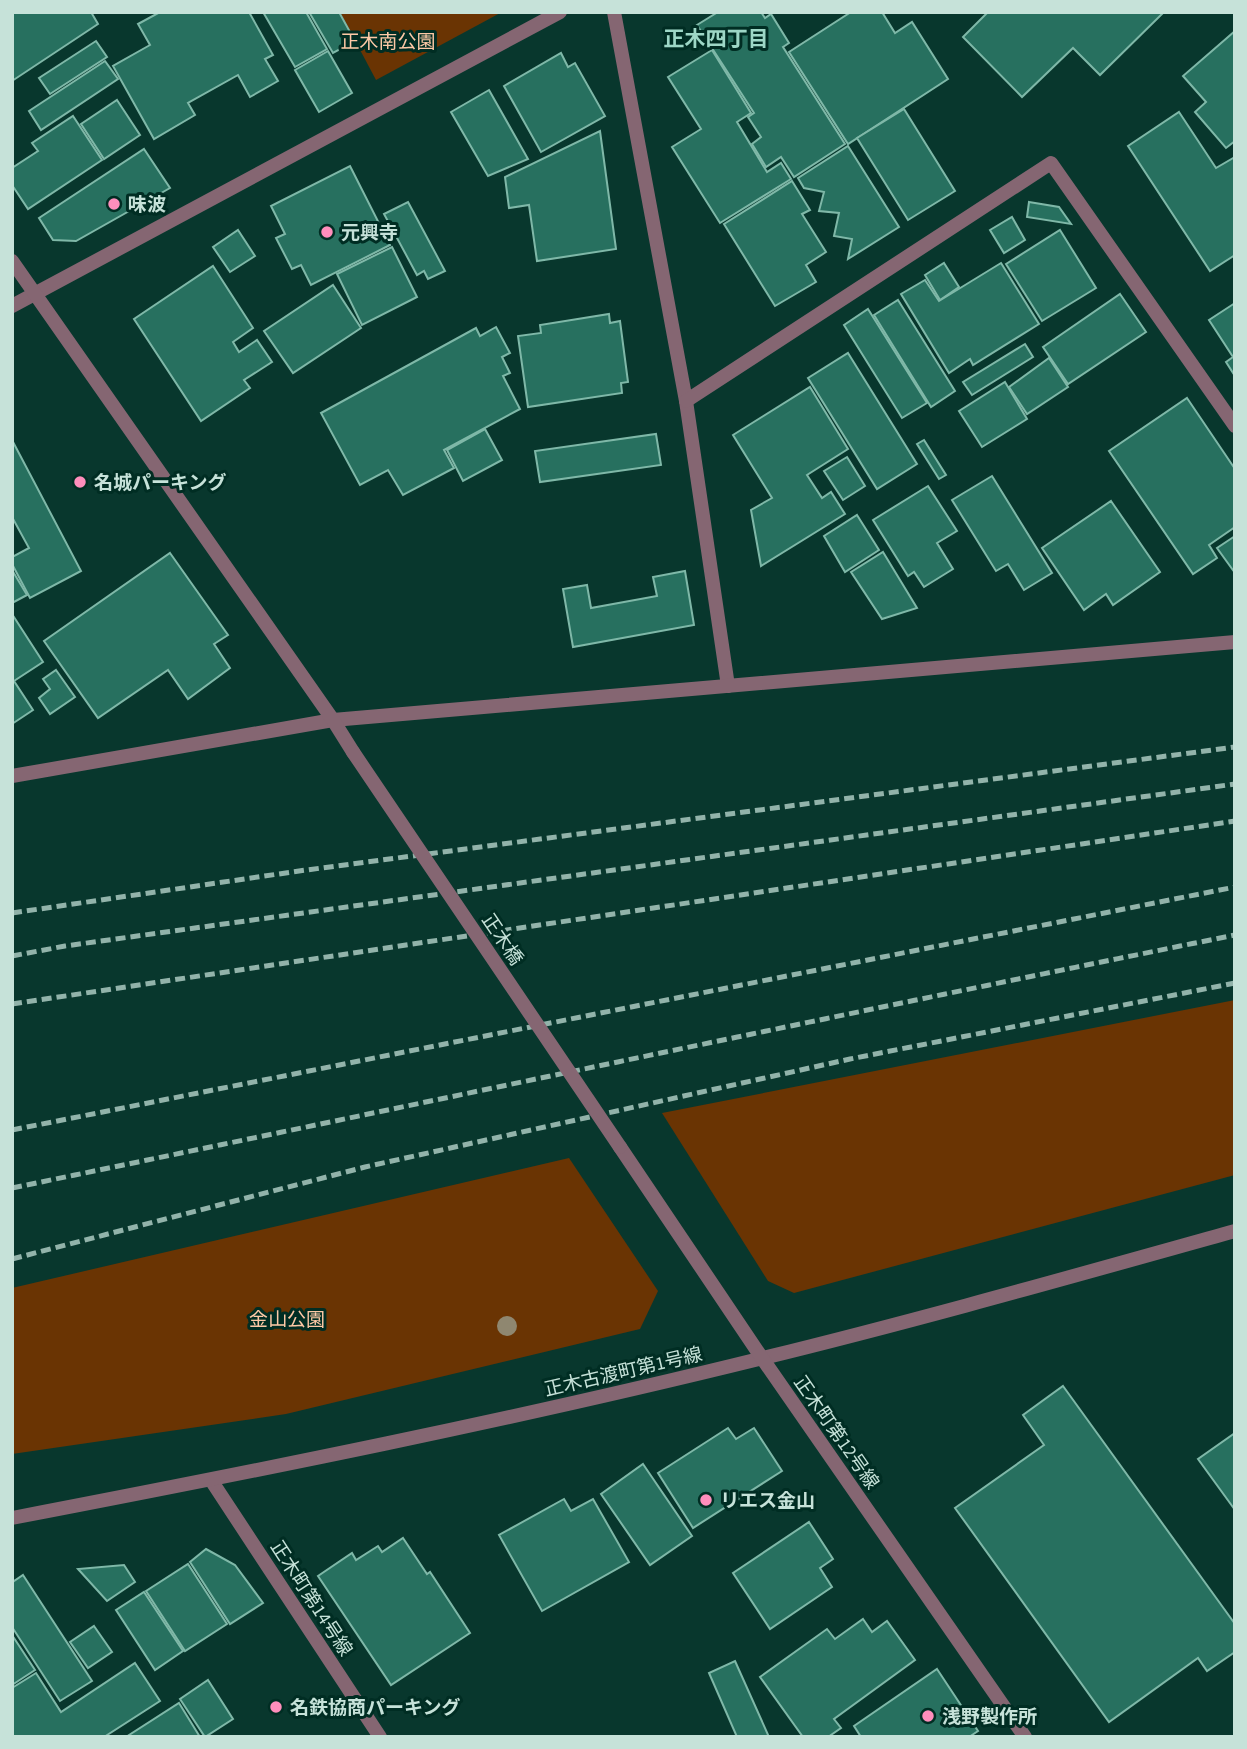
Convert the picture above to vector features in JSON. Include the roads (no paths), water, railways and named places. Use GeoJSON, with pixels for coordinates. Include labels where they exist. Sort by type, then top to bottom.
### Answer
{"type":"FeatureCollection","features":[{"type":"Feature","properties":{"kind":"street"},"geometry":{"type":"LineString","coordinates":[[12,306],[560,12]]}},
{"type":"Feature","properties":{"kind":"street"},"geometry":{"type":"LineString","coordinates":[[614,12],[686,401],[728,686]]}},
{"type":"Feature","properties":{"kind":"street"},"geometry":{"type":"LineString","coordinates":[[686,401],[1051,163],[1235,426]]}},
{"type":"Feature","properties":{"kind":"street","name":"正木橋"},"geometry":{"type":"LineString","coordinates":[[12,261],[333,720],[620,1147]]}},
{"type":"Feature","properties":{"kind":"street"},"geometry":{"type":"LineString","coordinates":[[12,776],[333,720],[1235,642]]}},
{"type":"Feature","properties":{"kind":"street","name":"正木町第12号線"},"geometry":{"type":"LineString","coordinates":[[620,1147],[762,1359],[1025,1737]]}},
{"type":"Feature","properties":{"kind":"street","name":"正木古渡町第1号線"},"geometry":{"type":"LineString","coordinates":[[12,1518],[471,1426],[762,1359],[1235,1231]]}},
{"type":"Feature","properties":{"kind":"street","name":"正木町第14号線"},"geometry":{"type":"LineString","coordinates":[[211,1480],[380,1737]]}},
{"type":"Feature","properties":{"kind":"railway"},"geometry":{"type":"LineString","coordinates":[[12,913],[299,871],[1235,747]]}},
{"type":"Feature","properties":{"kind":"railway"},"geometry":{"type":"LineString","coordinates":[[12,956],[65,946],[1235,784]]}},
{"type":"Feature","properties":{"kind":"railway"},"geometry":{"type":"LineString","coordinates":[[12,1004],[1235,821]]}},
{"type":"Feature","properties":{"kind":"railway"},"geometry":{"type":"LineString","coordinates":[[12,1130],[1235,887]]}},
{"type":"Feature","properties":{"kind":"railway"},"geometry":{"type":"LineString","coordinates":[[12,1188],[1235,935]]}},
{"type":"Feature","properties":{"kind":"railway"},"geometry":{"type":"LineString","coordinates":[[12,1259],[365,1167],[850,1059],[1235,983]]}},
{"type":"Feature","properties":{"kind":"place","name":"味波"},"geometry":{"type":"Point","coordinates":[114,204]}},
{"type":"Feature","properties":{"kind":"place","name":"元興寺"},"geometry":{"type":"Point","coordinates":[327,232]}},
{"type":"Feature","properties":{"kind":"place","name":"名城パーキング"},"geometry":{"type":"Point","coordinates":[80,482]}},
{"type":"Feature","properties":{"kind":"place","name":"リエス金山"},"geometry":{"type":"Point","coordinates":[706,1500]}},
{"type":"Feature","properties":{"kind":"place","name":"名鉄協商パーキング"},"geometry":{"type":"Point","coordinates":[276,1707]}},
{"type":"Feature","properties":{"kind":"place","name":"浅野製作所"},"geometry":{"type":"Point","coordinates":[928,1716]}},
{"type":"Feature","properties":{"kind":"district","name":"正木四丁目"},"geometry":{"type":"Point","coordinates":[716,39]}},
{"type":"Feature","properties":{"kind":"park label","name":"正木南公園"},"geometry":{"type":"Point","coordinates":[388,41]}},
{"type":"Feature","properties":{"kind":"park label","name":"金山公園"},"geometry":{"type":"Point","coordinates":[287,1319]}}]}
